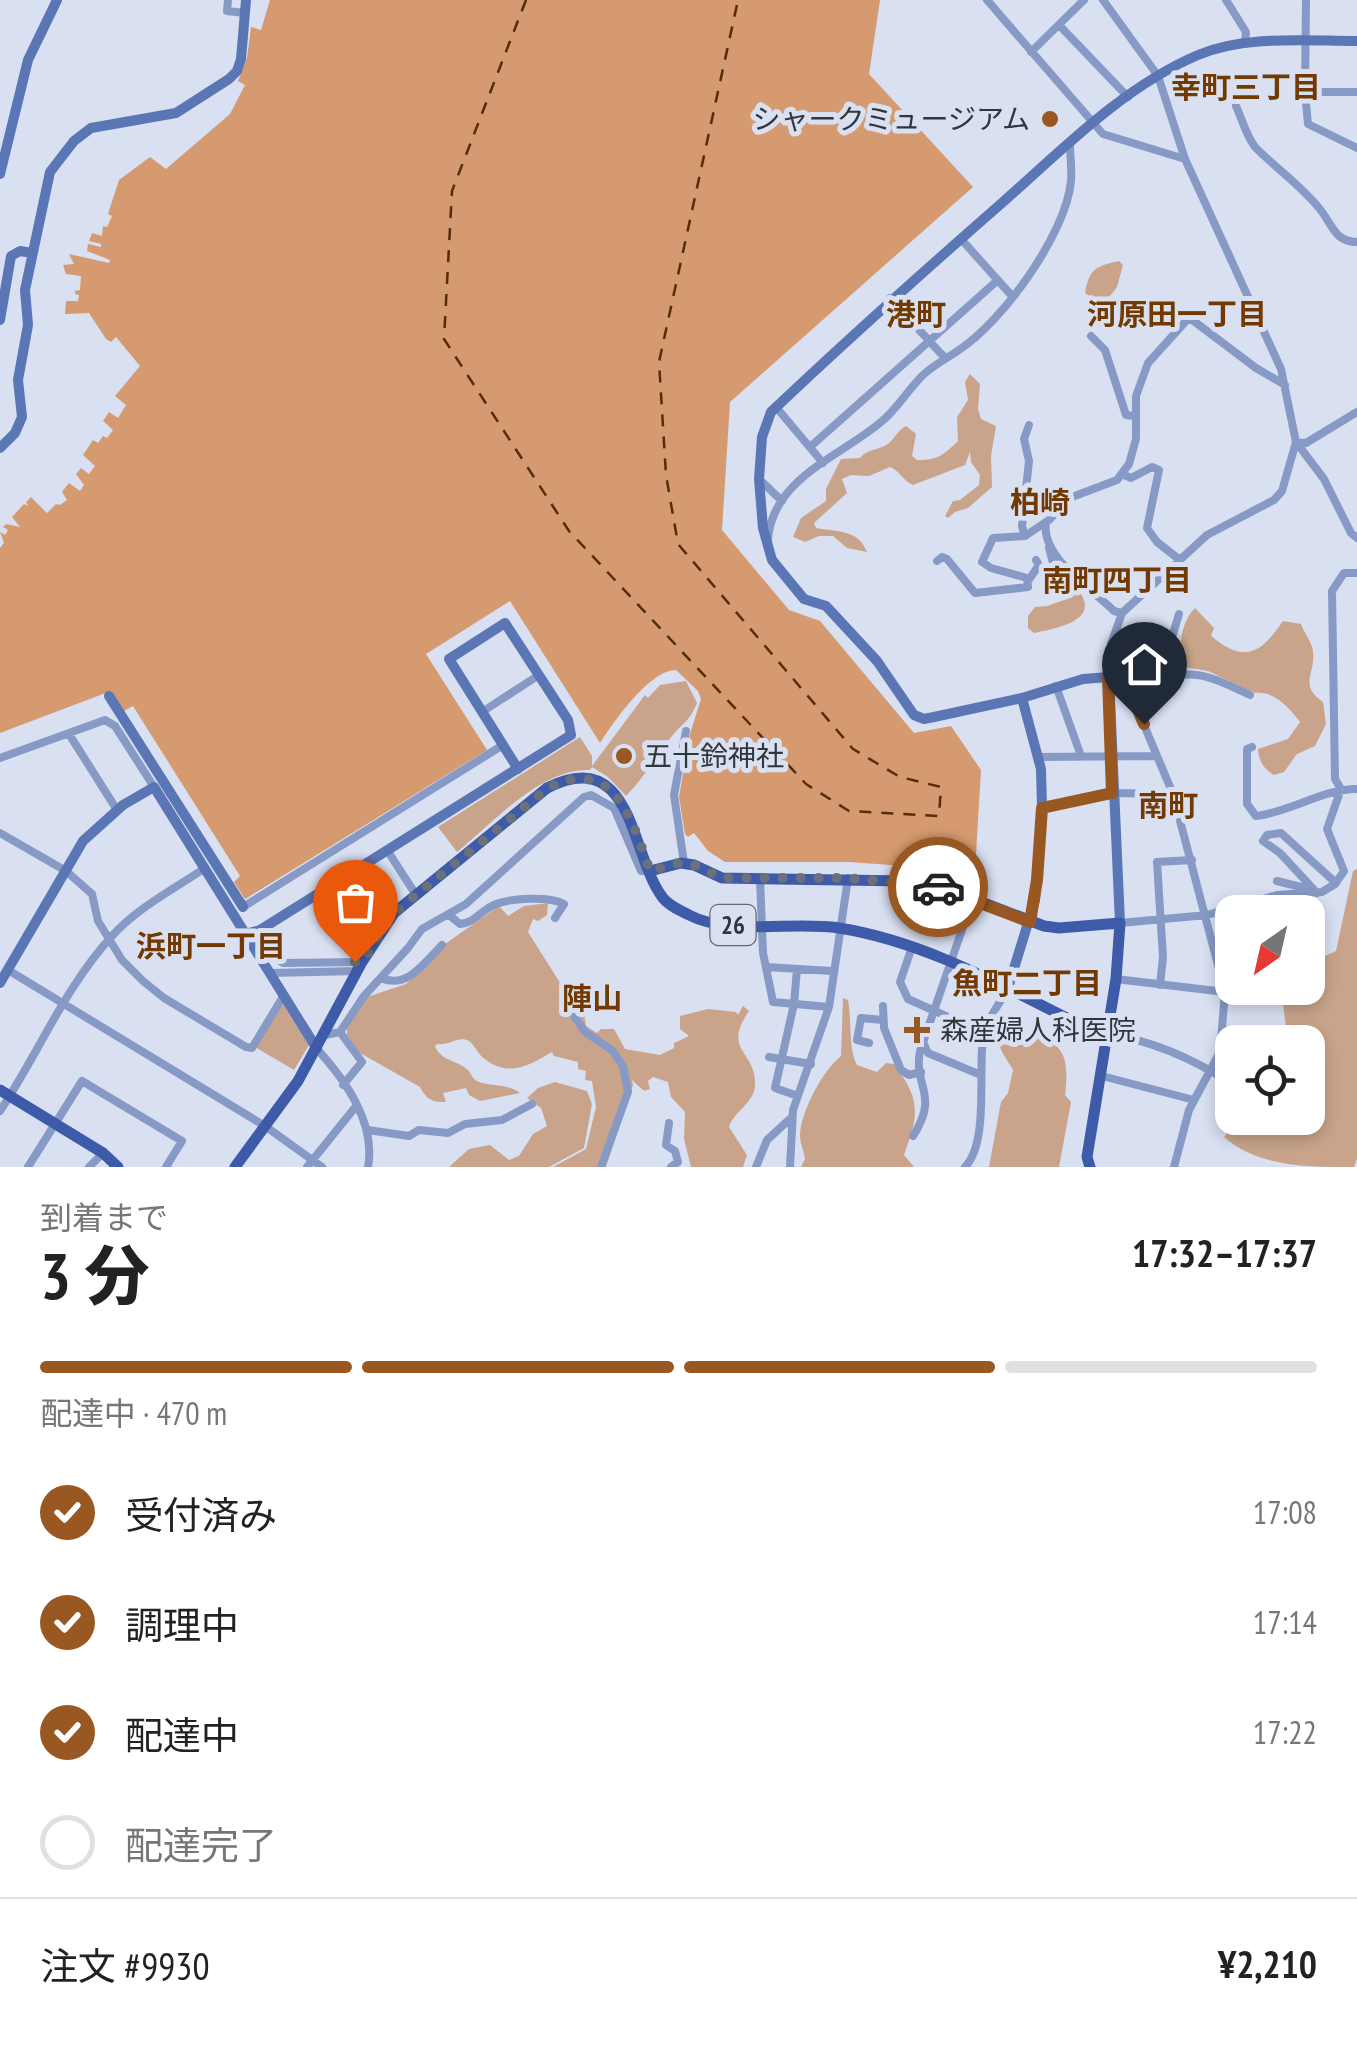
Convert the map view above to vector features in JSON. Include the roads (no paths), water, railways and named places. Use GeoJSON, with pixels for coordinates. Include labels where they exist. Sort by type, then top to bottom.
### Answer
{"type":"FeatureCollection","features":[{"type":"Feature","properties":{"kind":"main road","name":"26"},"geometry":{"type":"LineString","coordinates":[[236,1167],[316,1050],[394,913],[548,788],[570,778],[588,778],[621,799],[664,898],[697,920],[721,925],[840,928],[912,946],[953,960],[1084,1027],[1108,1034]]}},
{"type":"Feature","properties":{"kind":"main road"},"geometry":{"type":"LineString","coordinates":[[650,871],[684,864],[722,878],[905,881],[945,888],[1030,922],[1059,928],[1120,923],[1102,1076],[1086,1157],[1090,1167]]}},
{"type":"Feature","properties":{"kind":"main road"},"geometry":{"type":"LineString","coordinates":[[5,1093],[104,1154],[118,1167]]}},
{"type":"Feature","properties":{"kind":"street"},"geometry":{"type":"LineString","coordinates":[[0,174],[28,60],[57,0]]}},
{"type":"Feature","properties":{"kind":"street"},"geometry":{"type":"LineString","coordinates":[[228,0],[227,11],[245,13]]}},
{"type":"Feature","properties":{"kind":"street"},"geometry":{"type":"LineString","coordinates":[[0,448],[15,433],[22,417],[18,380],[26,335],[25,290],[47,183],[59,157],[90,128],[176,113],[229,79],[237,71],[240,59],[246,0]]}},
{"type":"Feature","properties":{"kind":"street"},"geometry":{"type":"LineString","coordinates":[[987,0],[1103,134],[1185,159]]}},
{"type":"Feature","properties":{"kind":"street"},"geometry":{"type":"LineString","coordinates":[[1030,52],[1084,0]]}},
{"type":"Feature","properties":{"kind":"street"},"geometry":{"type":"LineString","coordinates":[[1103,0],[1158,76],[1185,159],[1281,369],[1296,442],[1324,479],[1357,538]]}},
{"type":"Feature","properties":{"kind":"street"},"geometry":{"type":"LineString","coordinates":[[1226,0],[1246,32],[1245,45]]}},
{"type":"Feature","properties":{"kind":"street"},"geometry":{"type":"LineString","coordinates":[[1306,0],[1308,124],[1357,148]]}},
{"type":"Feature","properties":{"kind":"street"},"geometry":{"type":"LineString","coordinates":[[1059,25],[1128,97]]}},
{"type":"Feature","properties":{"kind":"street"},"geometry":{"type":"LineString","coordinates":[[1215,949],[1173,794],[1132,693],[1120,677],[1084,678],[1022,698],[924,719],[914,715],[877,662],[826,606],[804,599],[772,560],[760,505],[762,437],[770,412],[890,298],[1070,142],[1158,76],[1201,54],[1245,45],[1357,41]]}},
{"type":"Feature","properties":{"kind":"street"},"geometry":{"type":"LineString","coordinates":[[1305,92],[1357,92]]}},
{"type":"Feature","properties":{"kind":"street"},"geometry":{"type":"LineString","coordinates":[[1236,106],[1254,146],[1294,179],[1324,212],[1338,236],[1346,242],[1357,242]]}},
{"type":"Feature","properties":{"kind":"street"},"geometry":{"type":"LineString","coordinates":[[768,549],[769,532],[782,502],[810,471],[881,422],[922,376],[959,350],[1012,296],[1054,233],[1071,183],[1070,142]]}},
{"type":"Feature","properties":{"kind":"street"},"geometry":{"type":"LineString","coordinates":[[961,238],[1012,296]]}},
{"type":"Feature","properties":{"kind":"street"},"geometry":{"type":"LineString","coordinates":[[0,320],[11,256],[20,251],[32,252]]}},
{"type":"Feature","properties":{"kind":"street"},"geometry":{"type":"LineString","coordinates":[[810,447],[998,280]]}},
{"type":"Feature","properties":{"kind":"street"},"geometry":{"type":"LineString","coordinates":[[890,298],[944,357]]}},
{"type":"Feature","properties":{"kind":"street"},"geometry":{"type":"LineString","coordinates":[[1028,581],[982,562],[992,538],[1024,536],[1046,522],[1072,496],[1107,485],[1122,474],[1136,439],[1136,396],[1148,363],[1191,319],[1285,385]]}},
{"type":"Feature","properties":{"kind":"street"},"geometry":{"type":"LineString","coordinates":[[1091,336],[1105,350],[1126,415],[1134,416]]}},
{"type":"Feature","properties":{"kind":"street"},"geometry":{"type":"LineString","coordinates":[[776,407],[822,463]]}},
{"type":"Feature","properties":{"kind":"street"},"geometry":{"type":"LineString","coordinates":[[1296,442],[1306,443],[1357,412]]}},
{"type":"Feature","properties":{"kind":"street"},"geometry":{"type":"LineString","coordinates":[[1024,536],[1028,461],[1024,438],[1028,425]]}},
{"type":"Feature","properties":{"kind":"street"},"geometry":{"type":"LineString","coordinates":[[1296,442],[1282,491],[1274,500],[1207,535],[1122,613],[1111,644],[1108,677],[1120,923],[1207,915],[1277,895],[1317,892],[1336,882],[1344,871],[1327,830],[1340,789],[1334,779],[1332,591],[1344,573],[1357,572]]}},
{"type":"Feature","properties":{"kind":"street"},"geometry":{"type":"LineString","coordinates":[[1122,474],[1132,478],[1152,468],[1159,470],[1148,528],[1157,542],[1180,560]]}},
{"type":"Feature","properties":{"kind":"street"},"geometry":{"type":"LineString","coordinates":[[759,480],[782,502]]}},
{"type":"Feature","properties":{"kind":"street"},"geometry":{"type":"LineString","coordinates":[[1046,522],[1044,532],[1058,582]]}},
{"type":"Feature","properties":{"kind":"street"},"geometry":{"type":"LineString","coordinates":[[1049,545],[1114,611],[1122,613]]}},
{"type":"Feature","properties":{"kind":"street"},"geometry":{"type":"LineString","coordinates":[[937,561],[942,557],[948,559],[974,593],[1028,588],[1028,581],[1039,565],[1036,560]]}},
{"type":"Feature","properties":{"kind":"street"},"geometry":{"type":"LineString","coordinates":[[1111,644],[1151,651],[1169,647],[1179,614]]}},
{"type":"Feature","properties":{"kind":"street"},"geometry":{"type":"LineString","coordinates":[[245,934],[260,930],[386,850],[518,769],[572,735],[568,720],[504,623],[452,654],[451,665],[518,769]]}},
{"type":"Feature","properties":{"kind":"street"},"geometry":{"type":"LineString","coordinates":[[1132,693],[1174,675],[1193,672],[1206,674],[1250,695]]}},
{"type":"Feature","properties":{"kind":"street"},"geometry":{"type":"LineString","coordinates":[[482,712],[540,675]]}},
{"type":"Feature","properties":{"kind":"street"},"geometry":{"type":"LineString","coordinates":[[1056,686],[1081,756]]}},
{"type":"Feature","properties":{"kind":"street"},"geometry":{"type":"LineString","coordinates":[[108,696],[243,907],[502,745]]}},
{"type":"Feature","properties":{"kind":"street"},"geometry":{"type":"LineString","coordinates":[[964,1167],[972,1160],[979,1131],[984,1033],[1008,988],[1030,922],[1037,880],[1042,808],[1038,757],[1022,698]]}},
{"type":"Feature","properties":{"kind":"street"},"geometry":{"type":"LineString","coordinates":[[0,758],[106,720],[115,726],[316,1050],[357,1105],[371,1141],[368,1167]]}},
{"type":"Feature","properties":{"kind":"street"},"geometry":{"type":"LineString","coordinates":[[684,864],[674,795],[686,730]]}},
{"type":"Feature","properties":{"kind":"street"},"geometry":{"type":"LineString","coordinates":[[69,734],[117,810]]}},
{"type":"Feature","properties":{"kind":"street"},"geometry":{"type":"LineString","coordinates":[[1252,746],[1247,748],[1247,804],[1256,816],[1324,798],[1340,789],[1357,789]]}},
{"type":"Feature","properties":{"kind":"street"},"geometry":{"type":"LineString","coordinates":[[1038,757],[1157,756]]}},
{"type":"Feature","properties":{"kind":"street"},"geometry":{"type":"LineString","coordinates":[[0,984],[83,841],[117,810],[154,786]]}},
{"type":"Feature","properties":{"kind":"street"},"geometry":{"type":"LineString","coordinates":[[1042,808],[1112,793],[1173,794]]}},
{"type":"Feature","properties":{"kind":"street"},"geometry":{"type":"LineString","coordinates":[[325,1035],[340,1032],[422,929],[479,894],[584,797],[592,795],[614,808],[641,871],[650,871]]}},
{"type":"Feature","properties":{"kind":"street"},"geometry":{"type":"LineString","coordinates":[[1317,892],[1263,841],[1267,835],[1281,832],[1336,882]]}},
{"type":"Feature","properties":{"kind":"street"},"geometry":{"type":"LineString","coordinates":[[0,833],[66,871],[92,894],[98,921],[122,960],[164,998],[246,1047],[252,1048],[284,995]]}},
{"type":"Feature","properties":{"kind":"street"},"geometry":{"type":"LineString","coordinates":[[386,850],[416,894]]}},
{"type":"Feature","properties":{"kind":"street"},"geometry":{"type":"LineString","coordinates":[[1160,985],[1163,957],[1156,862],[1192,860]]}},
{"type":"Feature","properties":{"kind":"street"},"geometry":{"type":"LineString","coordinates":[[0,1111],[5,1093],[109,939],[152,902],[205,868]]}},
{"type":"Feature","properties":{"kind":"street"},"geometry":{"type":"LineString","coordinates":[[790,1167],[792,1118],[829,1008],[848,878]]}},
{"type":"Feature","properties":{"kind":"street"},"geometry":{"type":"LineString","coordinates":[[760,879],[760,924],[773,1002],[829,1008]]}},
{"type":"Feature","properties":{"kind":"street"},"geometry":{"type":"LineString","coordinates":[[1277,881],[1317,892]]}},
{"type":"Feature","properties":{"kind":"street"},"geometry":{"type":"LineString","coordinates":[[913,1136],[928,1101],[918,1064],[973,898]]}},
{"type":"Feature","properties":{"kind":"street"},"geometry":{"type":"LineString","coordinates":[[450,915],[460,924],[468,924],[500,902],[554,899],[564,904],[556,918]]}},
{"type":"Feature","properties":{"kind":"street"},"geometry":{"type":"LineString","coordinates":[[260,930],[273,956],[283,963],[360,967]]}},
{"type":"Feature","properties":{"kind":"street"},"geometry":{"type":"LineString","coordinates":[[382,978],[390,982],[406,978],[442,944]]}},
{"type":"Feature","properties":{"kind":"street"},"geometry":{"type":"LineString","coordinates":[[912,946],[900,982],[908,999],[984,1033]]}},
{"type":"Feature","properties":{"kind":"street"},"geometry":{"type":"LineString","coordinates":[[270,973],[360,967]]}},
{"type":"Feature","properties":{"kind":"street"},"geometry":{"type":"LineString","coordinates":[[766,968],[832,970]]}},
{"type":"Feature","properties":{"kind":"street"},"geometry":{"type":"LineString","coordinates":[[797,969],[794,1004],[775,1088],[798,1096]]}},
{"type":"Feature","properties":{"kind":"street"},"geometry":{"type":"LineString","coordinates":[[8,970],[265,1126],[310,1164],[322,1167]]}},
{"type":"Feature","properties":{"kind":"street"},"geometry":{"type":"LineString","coordinates":[[1116,979],[1215,991]]}},
{"type":"Feature","properties":{"kind":"street"},"geometry":{"type":"LineString","coordinates":[[563,1000],[584,1032],[612,1050],[623,1066],[628,1092],[602,1167]]}},
{"type":"Feature","properties":{"kind":"street"},"geometry":{"type":"LineString","coordinates":[[1174,1167],[1194,1100],[1220,1052],[1224,1005]]}},
{"type":"Feature","properties":{"kind":"street"},"geometry":{"type":"LineString","coordinates":[[883,1006],[883,1020],[900,1070],[909,1075],[921,1072]]}},
{"type":"Feature","properties":{"kind":"street"},"geometry":{"type":"LineString","coordinates":[[869,1043],[857,1040],[861,1018],[883,1020]]}},
{"type":"Feature","properties":{"kind":"street"},"geometry":{"type":"LineString","coordinates":[[340,1032],[362,1062],[343,1084]]}},
{"type":"Feature","properties":{"kind":"street"},"geometry":{"type":"LineString","coordinates":[[1108,1034],[1142,1039],[1215,1072]]}},
{"type":"Feature","properties":{"kind":"street"},"geometry":{"type":"LineString","coordinates":[[924,1044],[928,1053],[981,1075]]}},
{"type":"Feature","properties":{"kind":"street"},"geometry":{"type":"LineString","coordinates":[[769,1057],[811,1064]]}},
{"type":"Feature","properties":{"kind":"street"},"geometry":{"type":"LineString","coordinates":[[1102,1076],[1194,1100]]}},
{"type":"Feature","properties":{"kind":"street"},"geometry":{"type":"LineString","coordinates":[[28,1167],[82,1081],[182,1141],[166,1167]]}},
{"type":"Feature","properties":{"kind":"street"},"geometry":{"type":"LineString","coordinates":[[368,1130],[408,1136],[420,1130],[448,1133],[464,1124],[502,1120],[532,1104]]}},
{"type":"Feature","properties":{"kind":"street"},"geometry":{"type":"LineString","coordinates":[[310,1164],[357,1105]]}},
{"type":"Feature","properties":{"kind":"street"},"geometry":{"type":"LineString","coordinates":[[756,1167],[767,1140],[792,1118]]}},
{"type":"Feature","properties":{"kind":"street"},"geometry":{"type":"LineString","coordinates":[[669,1123],[666,1145],[675,1151],[678,1162],[672,1167]]}},
{"type":"Feature","properties":{"kind":"street"},"geometry":{"type":"LineString","coordinates":[[89,1167],[104,1154]]}},
{"type":"Feature","properties":{"kind":"place","name":"シャークミュージアム"},"geometry":{"type":"Point","coordinates":[1050,119]}},
{"type":"Feature","properties":{"kind":"place","name":"五十鈴神社"},"geometry":{"type":"Point","coordinates":[624,756]}},
{"type":"Feature","properties":{"kind":"place","name":"森産婦人科医院"},"geometry":{"type":"Point","coordinates":[917,1030]}},
{"type":"Feature","properties":{"kind":"district","name":"幸町三丁目"},"geometry":{"type":"Point","coordinates":[1246,88]}},
{"type":"Feature","properties":{"kind":"district","name":"港町"},"geometry":{"type":"Point","coordinates":[916,315]}},
{"type":"Feature","properties":{"kind":"district","name":"河原田一丁目"},"geometry":{"type":"Point","coordinates":[1177,315]}},
{"type":"Feature","properties":{"kind":"district","name":"柏崎"},"geometry":{"type":"Point","coordinates":[1040,503]}},
{"type":"Feature","properties":{"kind":"district","name":"南町四丁目"},"geometry":{"type":"Point","coordinates":[1117,581]}},
{"type":"Feature","properties":{"kind":"district","name":"南町"},"geometry":{"type":"Point","coordinates":[1168,806]}},
{"type":"Feature","properties":{"kind":"district","name":"浜町一丁目"},"geometry":{"type":"Point","coordinates":[211,947]}},
{"type":"Feature","properties":{"kind":"district","name":"魚町二丁目"},"geometry":{"type":"Point","coordinates":[1027,984]}},
{"type":"Feature","properties":{"kind":"district","name":"陣山"},"geometry":{"type":"Point","coordinates":[592,999]}}]}
